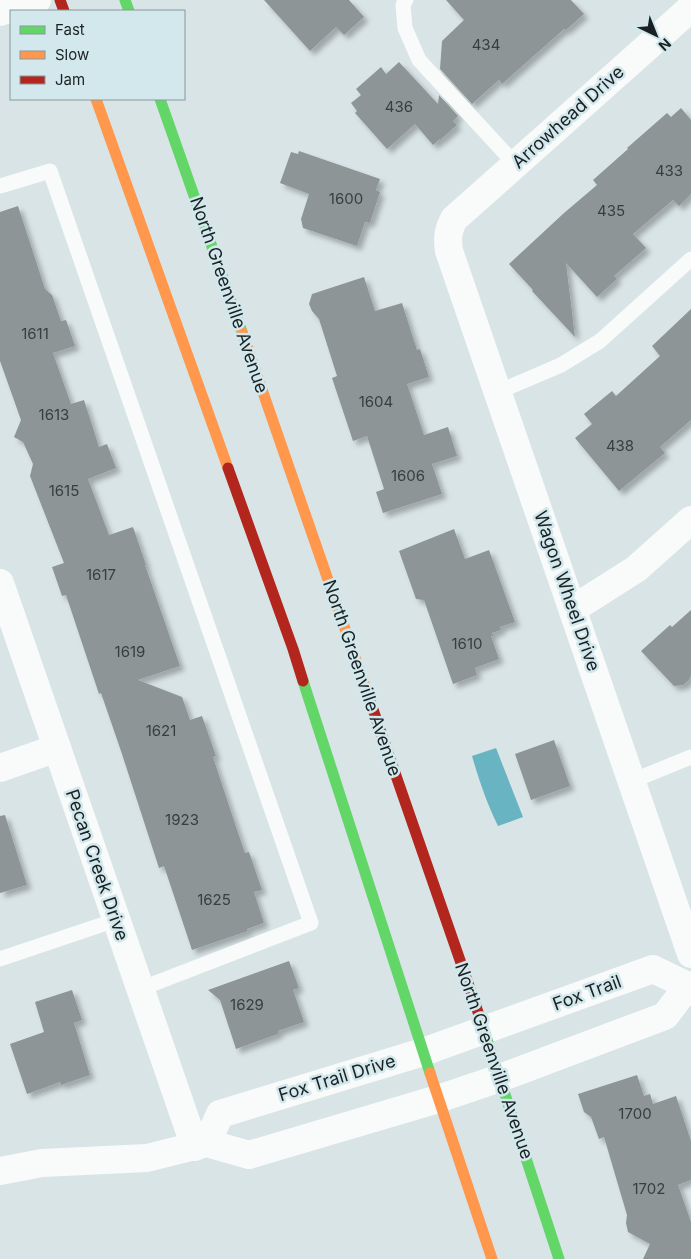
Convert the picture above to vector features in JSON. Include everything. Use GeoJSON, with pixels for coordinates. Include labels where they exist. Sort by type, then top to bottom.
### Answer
{"type":"FeatureCollection","features":[{"type":"Feature","properties":{"kind":"main road"},"geometry":{"type":"LineString","coordinates":[[96,100],[293,649],[438,1099],[492,1259]]}},
{"type":"Feature","properties":{"kind":"main road","name":"North Greenville Avenue"},"geometry":{"type":"LineString","coordinates":[[160,100],[484,1030],[559,1259]]}},
{"type":"Feature","properties":{"kind":"street"},"geometry":{"type":"LineString","coordinates":[[0,12],[37,0]]}},
{"type":"Feature","properties":{"kind":"street","name":"Arrowhead Drive"},"geometry":{"type":"LineString","coordinates":[[449,228],[454,219],[514,164],[691,8]]}},
{"type":"Feature","properties":{"kind":"street","name":"Wagon Wheel Drive"},"geometry":{"type":"LineString","coordinates":[[449,228],[447,239],[449,251],[691,954]]}},
{"type":"Feature","properties":{"kind":"street"},"geometry":{"type":"LineString","coordinates":[[573,609],[636,569],[691,520]]}},
{"type":"Feature","properties":{"kind":"street","name":"Pecan Creek Drive"},"geometry":{"type":"LineString","coordinates":[[0,582],[140,989],[201,1145]]}},
{"type":"Feature","properties":{"kind":"street"},"geometry":{"type":"LineString","coordinates":[[0,768],[57,748]]}},
{"type":"Feature","properties":{"kind":"street","name":"Fox Trail"},"geometry":{"type":"LineString","coordinates":[[484,1030],[653,969],[689,986],[665,1016],[500,1078]]}},
{"type":"Feature","properties":{"kind":"street","name":"Fox Trail Drive"},"geometry":{"type":"LineString","coordinates":[[201,1145],[220,1114],[423,1052],[484,1030]]}},
{"type":"Feature","properties":{"kind":"street"},"geometry":{"type":"LineString","coordinates":[[0,1171],[42,1163],[146,1158],[201,1145],[249,1155],[438,1099],[500,1078]]}},
{"type":"Feature","properties":{"kind":"lane"},"geometry":{"type":"LineString","coordinates":[[406,0],[402,5],[405,28],[419,60],[514,164]]}},
{"type":"Feature","properties":{"kind":"lane"},"geometry":{"type":"LineString","coordinates":[[0,186],[50,171],[311,923],[140,989]]}},
{"type":"Feature","properties":{"kind":"lane"},"geometry":{"type":"LineString","coordinates":[[498,392],[561,364],[600,341],[691,259]]}},
{"type":"Feature","properties":{"kind":"lane"},"geometry":{"type":"LineString","coordinates":[[632,781],[691,757]]}},
{"type":"Feature","properties":{"kind":"lane"},"geometry":{"type":"LineString","coordinates":[[0,959],[116,920]]}},
{"type":"Feature","properties":{"kind":"water"},"geometry":{"type":"Polygon","coordinates":[[[496,748],[523,817],[498,826],[490,809],[472,756],[496,748]]]}},
{"type":"Feature","properties":{"kind":"building"},"geometry":{"type":"Polygon","coordinates":[[[264,0],[349,0],[364,17],[344,35],[336,27],[310,51],[264,0]]]}},
{"type":"Feature","properties":{"kind":"building"},"geometry":{"type":"Polygon","coordinates":[[[446,0],[571,0],[584,14],[566,30],[564,29],[502,84],[499,80],[472,104],[440,69],[442,41],[464,20],[446,0]]]}},
{"type":"Feature","properties":{"kind":"building"},"geometry":{"type":"Polygon","coordinates":[[[399,62],[438,104],[439,95],[458,116],[453,121],[457,125],[433,145],[415,124],[387,149],[355,113],[357,111],[351,103],[361,95],[356,89],[381,67],[386,74],[399,62]]]}},
{"type":"Feature","properties":{"kind":"building"},"geometry":{"type":"Polygon","coordinates":[[[681,108],[691,120],[691,194],[679,206],[673,200],[633,234],[646,248],[614,276],[617,279],[597,297],[566,263],[575,337],[509,264],[597,185],[593,180],[627,148],[667,113],[671,117],[681,108]]]}},
{"type":"Feature","properties":{"kind":"building"},"geometry":{"type":"Polygon","coordinates":[[[299,151],[380,179],[376,190],[380,192],[370,223],[365,222],[357,246],[303,228],[301,219],[309,194],[280,183],[291,152],[298,154],[299,151]]]}},
{"type":"Feature","properties":{"kind":"building"},"geometry":{"type":"Polygon","coordinates":[[[18,206],[45,289],[52,295],[61,321],[66,320],[75,346],[53,353],[71,404],[84,400],[99,447],[107,444],[116,468],[88,479],[109,535],[133,527],[180,666],[138,680],[182,697],[190,720],[202,716],[216,756],[213,757],[236,827],[245,853],[249,852],[262,890],[254,892],[264,923],[247,929],[248,931],[192,950],[164,866],[159,868],[121,751],[101,693],[99,694],[66,595],[62,596],[52,567],[64,563],[30,476],[33,464],[23,442],[14,437],[21,420],[0,361],[0,212],[18,206]]]}},
{"type":"Feature","properties":{"kind":"building"},"geometry":{"type":"Polygon","coordinates":[[[364,277],[375,311],[402,303],[417,350],[420,349],[429,377],[407,384],[424,435],[448,427],[457,456],[432,464],[442,494],[383,513],[376,492],[384,489],[367,436],[353,441],[332,378],[337,376],[319,319],[309,304],[312,294],[364,277]]]}},
{"type":"Feature","properties":{"kind":"building"},"geometry":{"type":"Polygon","coordinates":[[[691,309],[691,420],[660,447],[665,453],[619,491],[575,438],[592,424],[584,414],[612,391],[616,396],[660,356],[652,346],[691,309]]]}},
{"type":"Feature","properties":{"kind":"building"},"geometry":{"type":"Polygon","coordinates":[[[454,529],[465,559],[489,550],[515,622],[500,627],[501,630],[492,633],[493,636],[491,636],[499,659],[475,668],[477,675],[453,684],[424,600],[416,599],[399,551],[454,529]]]}},
{"type":"Feature","properties":{"kind":"building"},"geometry":{"type":"Polygon","coordinates":[[[691,610],[691,675],[689,680],[683,685],[674,686],[641,651],[670,625],[672,627],[691,610]]]}},
{"type":"Feature","properties":{"kind":"building"},"geometry":{"type":"Polygon","coordinates":[[[554,740],[570,786],[531,800],[515,754],[554,740]]]}},
{"type":"Feature","properties":{"kind":"building"},"geometry":{"type":"Polygon","coordinates":[[[5,815],[27,885],[0,893],[0,816],[5,815]]]}},
{"type":"Feature","properties":{"kind":"building"},"geometry":{"type":"Polygon","coordinates":[[[289,961],[299,988],[293,990],[304,1022],[278,1031],[278,1034],[236,1049],[220,1000],[208,990],[289,961]]]}},
{"type":"Feature","properties":{"kind":"building"},"geometry":{"type":"Polygon","coordinates":[[[72,990],[82,1020],[74,1023],[90,1075],[61,1085],[60,1082],[27,1094],[10,1044],[44,1032],[35,1002],[72,990]]]}},
{"type":"Feature","properties":{"kind":"building"},"geometry":{"type":"Polygon","coordinates":[[[637,1075],[644,1096],[650,1094],[653,1104],[676,1096],[691,1141],[691,1180],[678,1185],[691,1222],[691,1259],[643,1259],[650,1244],[628,1232],[627,1215],[604,1137],[599,1139],[591,1117],[584,1112],[578,1094],[637,1075]]]}},
{"type":"Feature","properties":{"kind":"traffic: fast"},"geometry":{"type":"LineString","coordinates":[[125,0],[129,10]]}},
{"type":"Feature","properties":{"kind":"traffic: fast"},"geometry":{"type":"LineString","coordinates":[[160,100],[242,332]]}},
{"type":"Feature","properties":{"kind":"traffic: fast"},"geometry":{"type":"LineString","coordinates":[[303,681],[430,1073]]}},
{"type":"Feature","properties":{"kind":"traffic: fast"},"geometry":{"type":"LineString","coordinates":[[479,1015],[559,1259]]}},
{"type":"Feature","properties":{"kind":"traffic: slow"},"geometry":{"type":"LineString","coordinates":[[96,100],[228,468]]}},
{"type":"Feature","properties":{"kind":"traffic: slow"},"geometry":{"type":"LineString","coordinates":[[242,332],[368,695]]}},
{"type":"Feature","properties":{"kind":"traffic: slow"},"geometry":{"type":"LineString","coordinates":[[430,1073],[492,1259]]}},
{"type":"Feature","properties":{"kind":"traffic: jam"},"geometry":{"type":"LineString","coordinates":[[60,0],[64,10]]}},
{"type":"Feature","properties":{"kind":"traffic: jam"},"geometry":{"type":"LineString","coordinates":[[228,468],[303,681]]}},
{"type":"Feature","properties":{"kind":"traffic: jam"},"geometry":{"type":"LineString","coordinates":[[368,695],[479,1015]]}}]}
